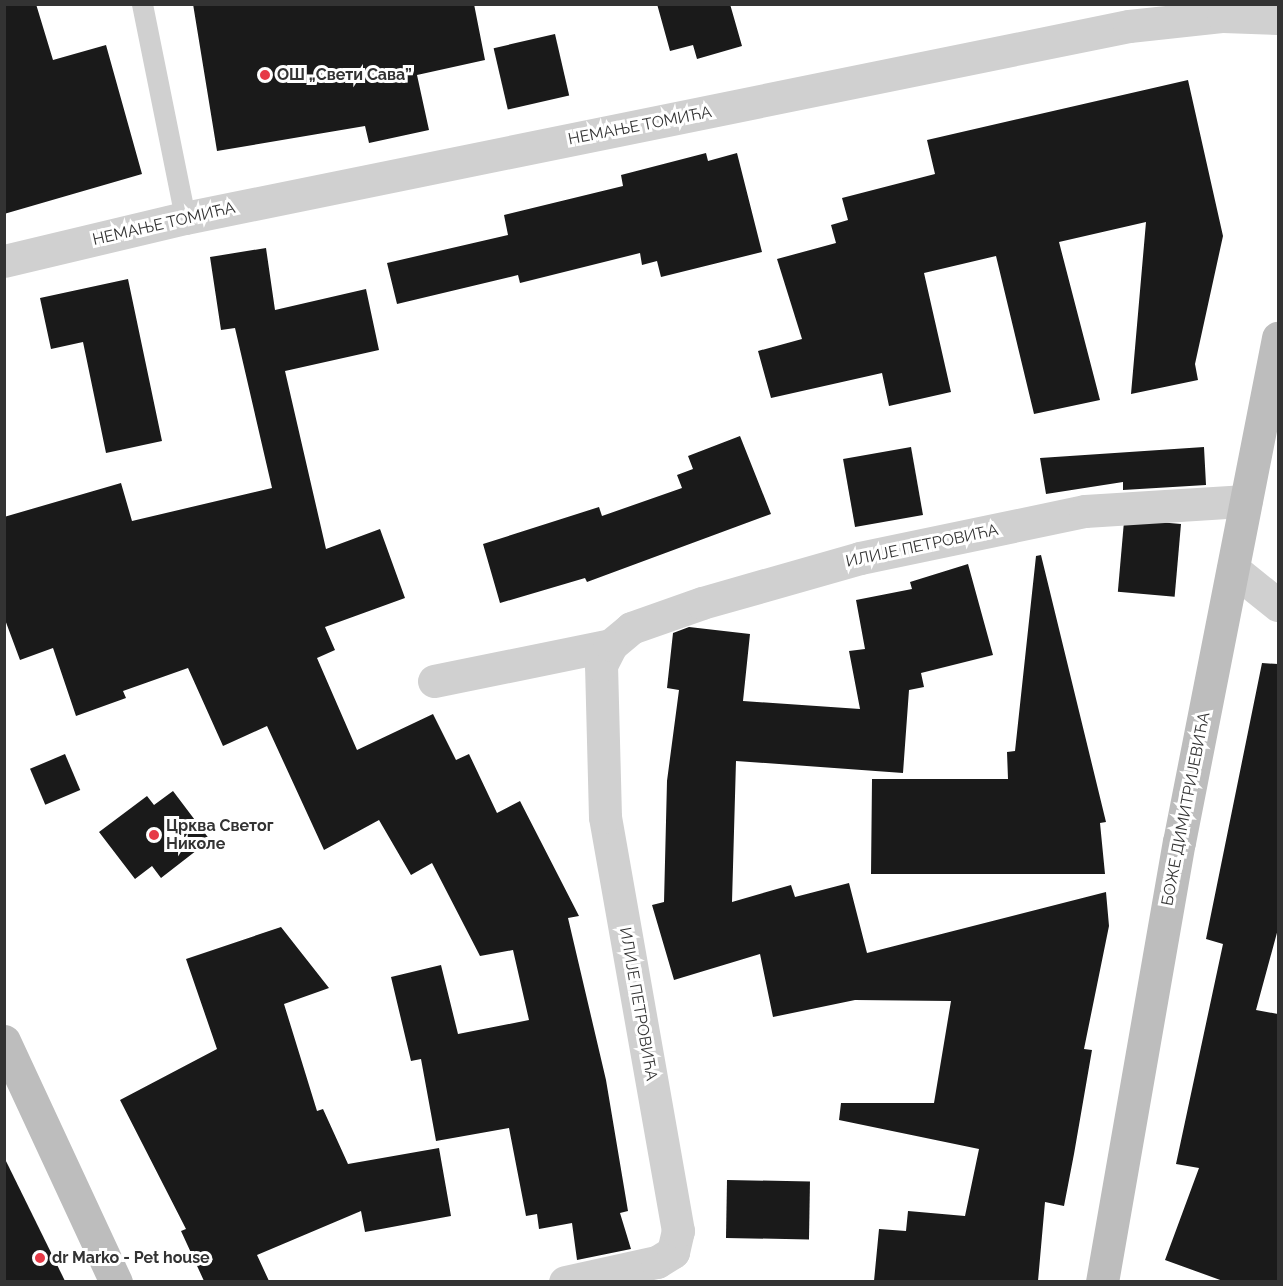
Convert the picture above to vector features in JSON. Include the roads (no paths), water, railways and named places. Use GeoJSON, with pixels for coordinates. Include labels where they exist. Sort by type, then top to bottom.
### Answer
{"type":"FeatureCollection","features":[{"type":"Feature","properties":{"kind":"main road","name":"БОЖЕ ДИМИТРИЈЕВИЋА"},"geometry":{"type":"LineString","coordinates":[[1102,1281],[1179,842],[1278,338]]}},
{"type":"Feature","properties":{"kind":"main road"},"geometry":{"type":"LineString","coordinates":[[4,1041],[116,1281]]}},
{"type":"Feature","properties":{"kind":"street","name":"НЕМАЊЕ ТОМИЋА"},"geometry":{"type":"LineString","coordinates":[[4,261],[185,218],[1129,26],[1223,16],[1278,18]]}},
{"type":"Feature","properties":{"kind":"street","name":"ИЛИЈЕ ПЕТРОВИЋА"},"geometry":{"type":"LineString","coordinates":[[565,1281],[657,1263],[674,1252],[678,1232],[605,817],[601,665],[611,645],[631,628],[702,603],[861,558],[1085,511],[1246,501]]}},
{"type":"Feature","properties":{"kind":"street"},"geometry":{"type":"LineString","coordinates":[[1233,569],[1278,605]]}},
{"type":"Feature","properties":{"kind":"street","name":"ИЛИЈЕ ПЕТРОВИЋА"},"geometry":{"type":"LineString","coordinates":[[434,681],[611,645]]}},
{"type":"Feature","properties":{"kind":"lane"},"geometry":{"type":"LineString","coordinates":[[142,4],[185,218]]}},
{"type":"Feature","properties":{"kind":"place","name":"ОШ „Свети Сава”"},"geometry":{"type":"Point","coordinates":[265,75]}},
{"type":"Feature","properties":{"kind":"place","name":"Црква Светог Николе"},"geometry":{"type":"Point","coordinates":[154,835]}},
{"type":"Feature","properties":{"kind":"place","name":"dr Marko - Pet house"},"geometry":{"type":"Point","coordinates":[40,1258]}}]}
